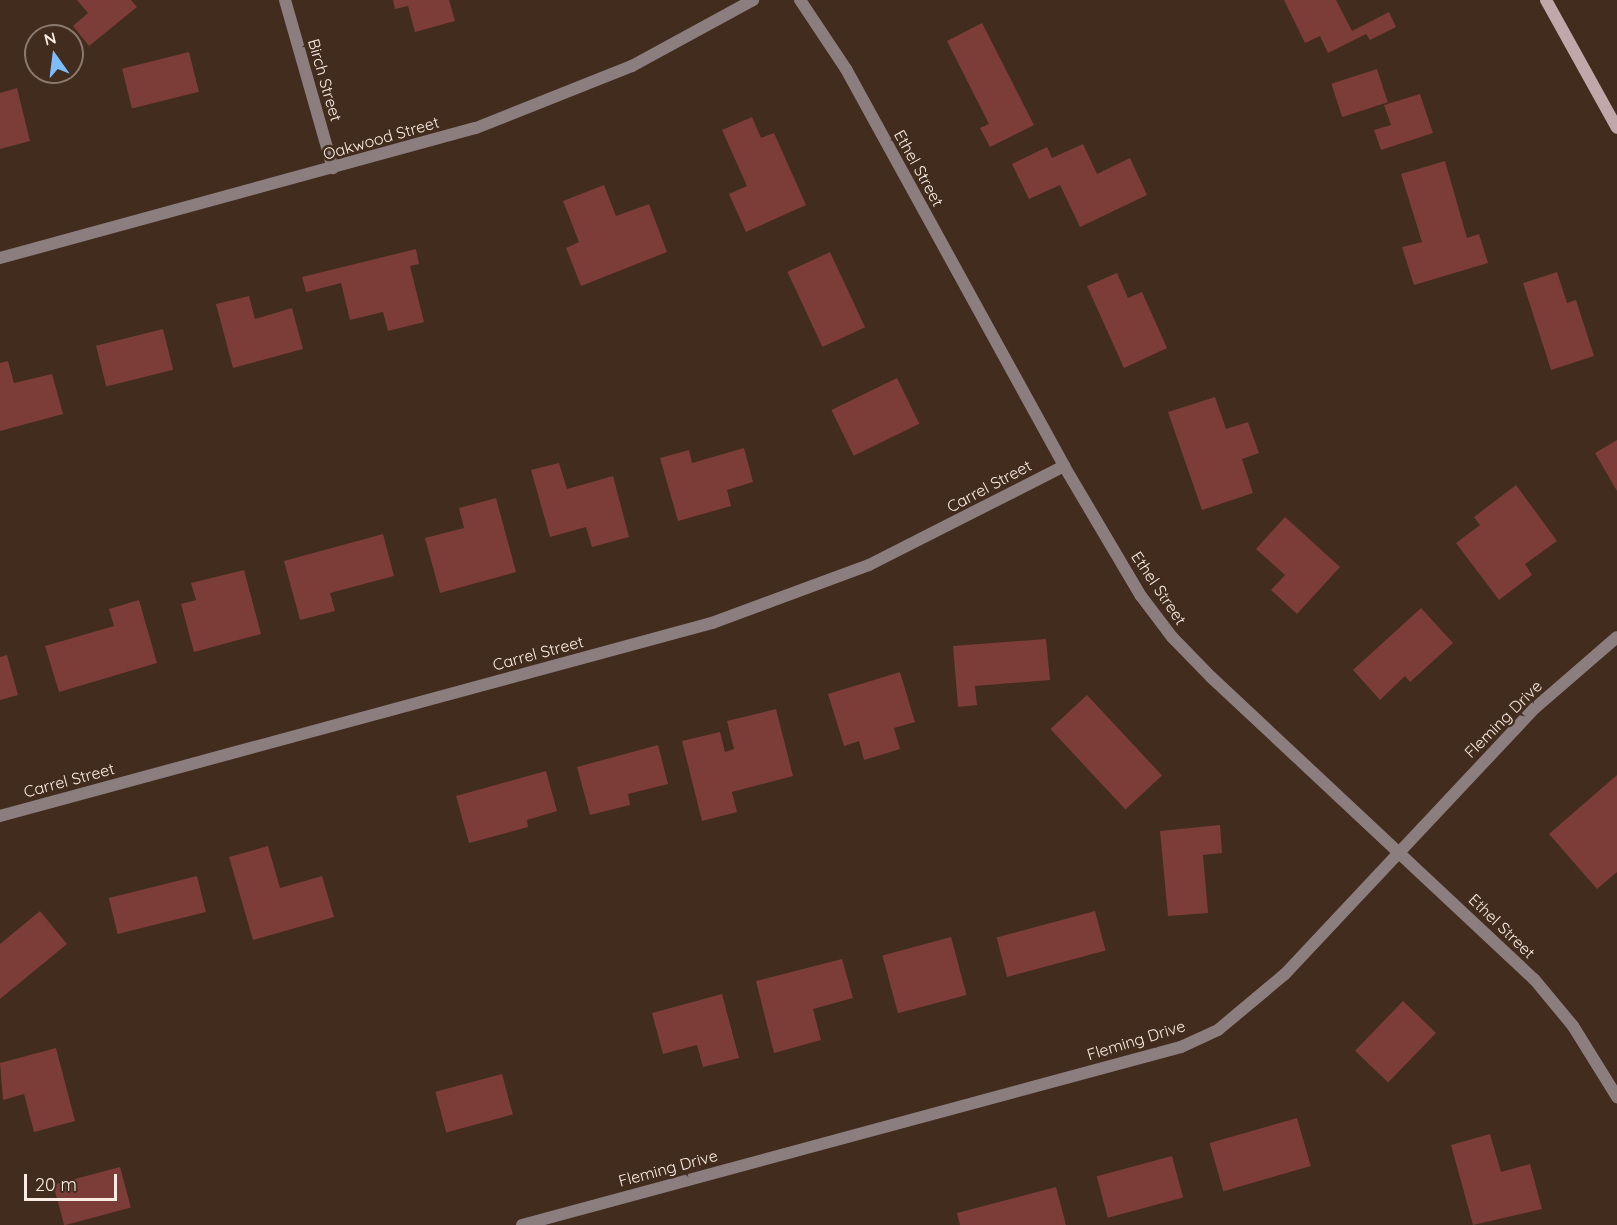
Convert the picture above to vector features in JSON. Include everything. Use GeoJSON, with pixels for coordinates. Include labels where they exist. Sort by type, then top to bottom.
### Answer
{"type":"FeatureCollection","features":[{"type":"Feature","properties":{"kind":"main road"},"geometry":{"type":"LineString","coordinates":[[1546,0],[1617,128]]}},
{"type":"Feature","properties":{"kind":"street","name":"Birch Street"},"geometry":{"type":"LineString","coordinates":[[285,0],[333,168]]}},
{"type":"Feature","properties":{"kind":"street","name":"Oakwood Street"},"geometry":{"type":"LineString","coordinates":[[0,258],[333,168],[535,108],[632,66],[753,0]]}},
{"type":"Feature","properties":{"kind":"street","name":"Ethel Street"},"geometry":{"type":"LineString","coordinates":[[800,0],[846,69],[1064,466],[1141,596],[1173,637],[1534,979],[1573,1026],[1617,1097]]}},
{"type":"Feature","properties":{"kind":"street","name":"Carrel Street"},"geometry":{"type":"LineString","coordinates":[[0,816],[712,623],[868,565],[1064,466]]}},
{"type":"Feature","properties":{"kind":"street","name":"Fleming Drive"},"geometry":{"type":"LineString","coordinates":[[522,1225],[1181,1047],[1218,1030],[1252,1005],[1535,708],[1617,637]]}},
{"type":"Feature","properties":{"kind":"building"},"geometry":{"type":"Polygon","coordinates":[[[77,0],[131,0],[137,7],[89,46],[84,40],[84,24],[75,24],[88,13],[77,0]]]}},
{"type":"Feature","properties":{"kind":"building"},"geometry":{"type":"Polygon","coordinates":[[[393,0],[449,0],[455,21],[415,32],[408,6],[395,9],[393,0]]]}},
{"type":"Feature","properties":{"kind":"building"},"geometry":{"type":"Polygon","coordinates":[[[1284,0],[1336,0],[1352,31],[1389,12],[1396,27],[1370,40],[1366,34],[1328,53],[1320,36],[1305,43],[1284,0]]]}},
{"type":"Feature","properties":{"kind":"building"},"geometry":{"type":"Polygon","coordinates":[[[982,23],[1034,125],[990,147],[980,128],[989,124],[947,41],[982,23]]]}},
{"type":"Feature","properties":{"kind":"building"},"geometry":{"type":"Polygon","coordinates":[[[189,52],[199,92],[132,108],[122,69],[189,52]]]}},
{"type":"Feature","properties":{"kind":"building"},"geometry":{"type":"Polygon","coordinates":[[[1377,69],[1388,102],[1342,117],[1331,84],[1377,69]]]}},
{"type":"Feature","properties":{"kind":"building"},"geometry":{"type":"Polygon","coordinates":[[[17,88],[30,141],[0,149],[0,93],[17,88]]]}},
{"type":"Feature","properties":{"kind":"building"},"geometry":{"type":"Polygon","coordinates":[[[1420,94],[1433,133],[1381,150],[1374,130],[1391,125],[1384,105],[1420,94]]]}},
{"type":"Feature","properties":{"kind":"building"},"geometry":{"type":"Polygon","coordinates":[[[752,117],[761,138],[774,133],[806,205],[746,232],[729,194],[747,186],[722,130],[752,117]]]}},
{"type":"Feature","properties":{"kind":"building"},"geometry":{"type":"Polygon","coordinates":[[[1083,144],[1097,174],[1130,158],[1147,195],[1080,227],[1060,185],[1029,199],[1012,164],[1047,147],[1052,158],[1083,144]]]}},
{"type":"Feature","properties":{"kind":"building"},"geometry":{"type":"Polygon","coordinates":[[[1445,161],[1467,238],[1479,234],[1488,263],[1414,285],[1402,247],[1422,242],[1401,174],[1445,161]]]}},
{"type":"Feature","properties":{"kind":"building"},"geometry":{"type":"Polygon","coordinates":[[[604,185],[616,216],[649,204],[667,252],[581,286],[566,248],[579,242],[563,201],[604,185]]]}},
{"type":"Feature","properties":{"kind":"building"},"geometry":{"type":"Polygon","coordinates":[[[416,249],[419,264],[410,266],[424,322],[388,331],[383,312],[350,320],[341,283],[306,292],[302,277],[416,249]]]}},
{"type":"Feature","properties":{"kind":"building"},"geometry":{"type":"Polygon","coordinates":[[[830,252],[865,327],[822,347],[787,272],[830,252]]]}},
{"type":"Feature","properties":{"kind":"building"},"geometry":{"type":"Polygon","coordinates":[[[1557,272],[1567,303],[1576,300],[1594,356],[1551,370],[1523,283],[1557,272]]]}},
{"type":"Feature","properties":{"kind":"building"},"geometry":{"type":"Polygon","coordinates":[[[1117,273],[1128,298],[1142,292],[1167,348],[1124,368],[1087,286],[1117,273]]]}},
{"type":"Feature","properties":{"kind":"building"},"geometry":{"type":"Polygon","coordinates":[[[249,296],[255,319],[292,308],[303,349],[233,368],[216,304],[249,296]]]}},
{"type":"Feature","properties":{"kind":"building"},"geometry":{"type":"Polygon","coordinates":[[[163,329],[173,370],[106,386],[96,346],[163,329]]]}},
{"type":"Feature","properties":{"kind":"building"},"geometry":{"type":"Polygon","coordinates":[[[8,361],[14,383],[52,374],[63,414],[0,431],[0,363],[8,361]]]}},
{"type":"Feature","properties":{"kind":"building"},"geometry":{"type":"Polygon","coordinates":[[[897,378],[919,424],[854,456],[831,410],[897,378]]]}},
{"type":"Feature","properties":{"kind":"building"},"geometry":{"type":"Polygon","coordinates":[[[1215,397],[1226,429],[1248,422],[1259,453],[1242,459],[1253,493],[1202,510],[1168,412],[1215,397]]]}},
{"type":"Feature","properties":{"kind":"building"},"geometry":{"type":"Polygon","coordinates":[[[1617,440],[1617,491],[1595,453],[1617,440]]]}},
{"type":"Feature","properties":{"kind":"building"},"geometry":{"type":"Polygon","coordinates":[[[744,448],[753,482],[727,490],[731,506],[678,521],[660,458],[689,450],[692,463],[744,448]]]}},
{"type":"Feature","properties":{"kind":"building"},"geometry":{"type":"Polygon","coordinates":[[[559,463],[567,489],[613,476],[629,537],[592,547],[586,527],[550,537],[531,470],[559,463]]]}},
{"type":"Feature","properties":{"kind":"building"},"geometry":{"type":"Polygon","coordinates":[[[1516,485],[1557,541],[1525,564],[1532,575],[1499,600],[1456,543],[1480,525],[1474,517],[1516,485]]]}},
{"type":"Feature","properties":{"kind":"building"},"geometry":{"type":"Polygon","coordinates":[[[496,498],[516,572],[440,593],[425,538],[464,528],[459,508],[496,498]]]}},
{"type":"Feature","properties":{"kind":"building"},"geometry":{"type":"Polygon","coordinates":[[[1285,517],[1340,567],[1297,614],[1271,590],[1285,575],[1256,549],[1285,517]]]}},
{"type":"Feature","properties":{"kind":"building"},"geometry":{"type":"Polygon","coordinates":[[[383,534],[394,576],[330,593],[335,611],[300,620],[284,561],[383,534]]]}},
{"type":"Feature","properties":{"kind":"building"},"geometry":{"type":"Polygon","coordinates":[[[244,570],[261,634],[194,652],[181,604],[196,600],[191,583],[244,570]]]}},
{"type":"Feature","properties":{"kind":"building"},"geometry":{"type":"Polygon","coordinates":[[[139,600],[157,663],[59,692],[45,646],[114,626],[109,609],[139,600]]]}},
{"type":"Feature","properties":{"kind":"building"},"geometry":{"type":"Polygon","coordinates":[[[1421,608],[1453,643],[1410,682],[1405,676],[1380,700],[1353,670],[1421,608]]]}},
{"type":"Feature","properties":{"kind":"building"},"geometry":{"type":"Polygon","coordinates":[[[1046,639],[1050,680],[975,686],[977,705],[958,707],[953,646],[1046,639]]]}},
{"type":"Feature","properties":{"kind":"building"},"geometry":{"type":"Polygon","coordinates":[[[7,655],[18,695],[0,700],[0,657],[7,655]]]}},
{"type":"Feature","properties":{"kind":"building"},"geometry":{"type":"Polygon","coordinates":[[[900,672],[915,722],[894,728],[900,749],[864,760],[859,741],[844,746],[828,694],[900,672]]]}},
{"type":"Feature","properties":{"kind":"building"},"geometry":{"type":"Polygon","coordinates":[[[1087,695],[1162,775],[1125,810],[1050,729],[1087,695]]]}},
{"type":"Feature","properties":{"kind":"building"},"geometry":{"type":"Polygon","coordinates":[[[776,709],[793,776],[732,792],[737,812],[702,821],[682,741],[720,732],[725,752],[734,749],[727,721],[776,709]]]}},
{"type":"Feature","properties":{"kind":"building"},"geometry":{"type":"Polygon","coordinates":[[[658,745],[668,784],[628,794],[630,805],[590,815],[577,767],[658,745]]]}},
{"type":"Feature","properties":{"kind":"building"},"geometry":{"type":"Polygon","coordinates":[[[546,771],[557,811],[527,820],[528,827],[469,843],[456,796],[546,771]]]}},
{"type":"Feature","properties":{"kind":"building"},"geometry":{"type":"Polygon","coordinates":[[[1617,775],[1617,872],[1597,889],[1549,834],[1617,775]]]}},
{"type":"Feature","properties":{"kind":"building"},"geometry":{"type":"Polygon","coordinates":[[[1220,825],[1222,853],[1203,855],[1208,913],[1168,916],[1160,831],[1220,825]]]}},
{"type":"Feature","properties":{"kind":"building"},"geometry":{"type":"Polygon","coordinates":[[[268,846],[280,888],[322,876],[334,917],[253,940],[229,857],[268,846]]]}},
{"type":"Feature","properties":{"kind":"building"},"geometry":{"type":"Polygon","coordinates":[[[197,876],[206,912],[118,934],[109,898],[197,876]]]}},
{"type":"Feature","properties":{"kind":"building"},"geometry":{"type":"Polygon","coordinates":[[[40,911],[67,944],[0,999],[0,944],[40,911]]]}},
{"type":"Feature","properties":{"kind":"building"},"geometry":{"type":"Polygon","coordinates":[[[1095,911],[1106,951],[1007,977],[996,937],[1095,911]]]}},
{"type":"Feature","properties":{"kind":"building"},"geometry":{"type":"Polygon","coordinates":[[[951,937],[967,995],[898,1013],[882,955],[951,937]]]}},
{"type":"Feature","properties":{"kind":"building"},"geometry":{"type":"Polygon","coordinates":[[[842,959],[853,998],[813,1009],[821,1040],[774,1053],[756,981],[842,959]]]}},
{"type":"Feature","properties":{"kind":"building"},"geometry":{"type":"Polygon","coordinates":[[[722,994],[739,1058],[703,1067],[697,1045],[663,1054],[652,1013],[722,994]]]}},
{"type":"Feature","properties":{"kind":"building"},"geometry":{"type":"Polygon","coordinates":[[[1403,1001],[1436,1033],[1388,1083],[1355,1051],[1403,1001]]]}},
{"type":"Feature","properties":{"kind":"building"},"geometry":{"type":"Polygon","coordinates":[[[56,1048],[75,1121],[34,1132],[24,1094],[3,1100],[0,1063],[56,1048]]]}},
{"type":"Feature","properties":{"kind":"building"},"geometry":{"type":"Polygon","coordinates":[[[502,1074],[513,1115],[446,1132],[435,1092],[502,1074]]]}},
{"type":"Feature","properties":{"kind":"building"},"geometry":{"type":"Polygon","coordinates":[[[1297,1118],[1311,1166],[1223,1191],[1210,1143],[1297,1118]]]}},
{"type":"Feature","properties":{"kind":"building"},"geometry":{"type":"Polygon","coordinates":[[[1490,1134],[1501,1172],[1530,1164],[1542,1209],[1473,1225],[1451,1145],[1490,1134]]]}},
{"type":"Feature","properties":{"kind":"building"},"geometry":{"type":"Polygon","coordinates":[[[1172,1156],[1183,1198],[1108,1218],[1097,1176],[1172,1156]]]}},
{"type":"Feature","properties":{"kind":"building"},"geometry":{"type":"Polygon","coordinates":[[[120,1167],[131,1208],[64,1225],[53,1185],[120,1167]]]}},
{"type":"Feature","properties":{"kind":"building"},"geometry":{"type":"Polygon","coordinates":[[[1056,1187],[1066,1225],[960,1225],[957,1213],[1056,1187]]]}}]}
